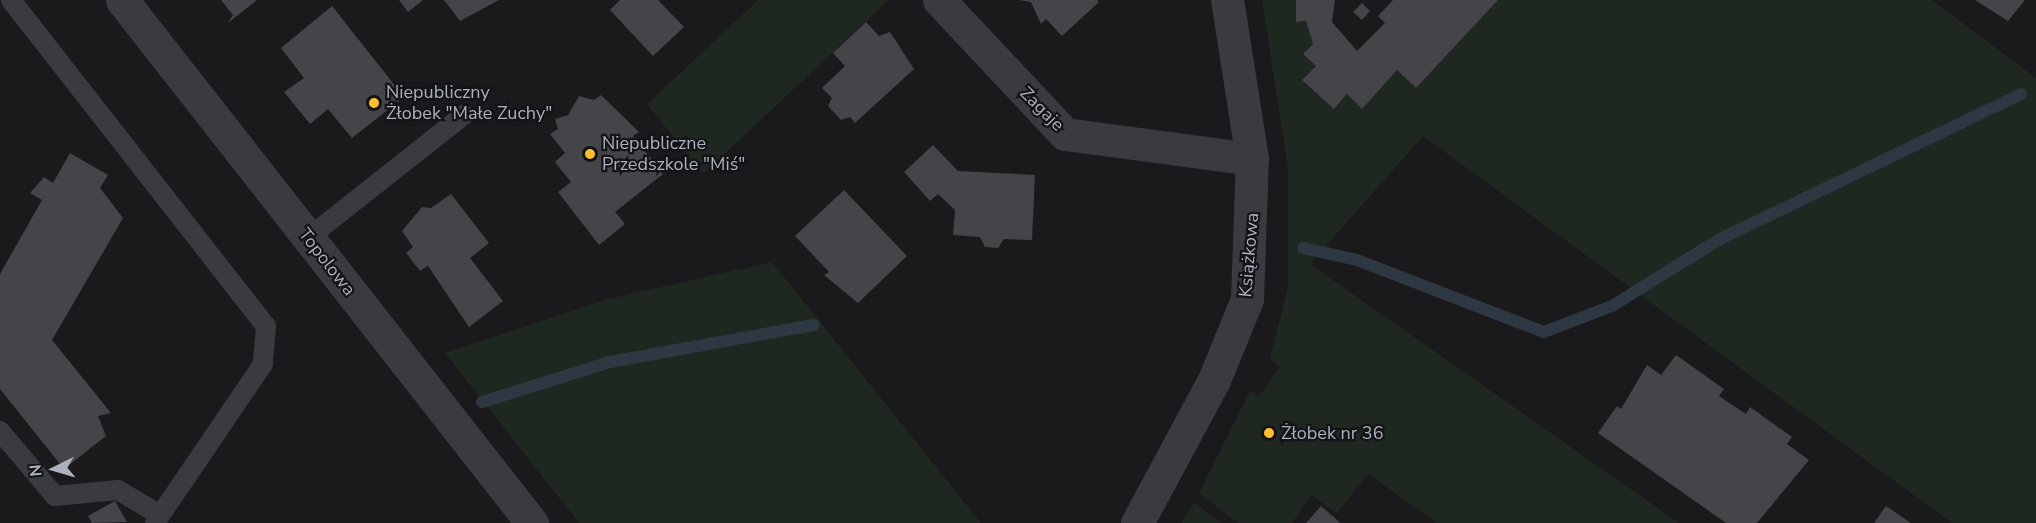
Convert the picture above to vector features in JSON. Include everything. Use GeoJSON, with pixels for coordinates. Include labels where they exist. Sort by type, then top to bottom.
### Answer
{"type":"FeatureCollection","features":[{"type":"Feature","properties":{"kind":"street","name":"Topolowa"},"geometry":{"type":"LineString","coordinates":[[122,0],[532,523]]}},
{"type":"Feature","properties":{"kind":"street","name":"Zagaje"},"geometry":{"type":"LineString","coordinates":[[939,0],[1065,134],[1252,159]]}},
{"type":"Feature","properties":{"kind":"street","name":"Książkowa"},"geometry":{"type":"LineString","coordinates":[[1137,523],[1214,380],[1247,299],[1252,159],[1227,0]]}},
{"type":"Feature","properties":{"kind":"lane"},"geometry":{"type":"LineString","coordinates":[[0,431],[55,496],[118,490],[158,519],[262,364],[266,326],[11,0]]}},
{"type":"Feature","properties":{"kind":"lane"},"geometry":{"type":"LineString","coordinates":[[308,238],[464,115]]}},
{"type":"Feature","properties":{"kind":"shaded area"},"geometry":{"type":"Polygon","coordinates":[[[758,0],[889,0],[703,174],[647,104],[758,0]]]}},
{"type":"Feature","properties":{"kind":"shaded area"},"geometry":{"type":"Polygon","coordinates":[[[1262,0],[1296,0],[1296,22],[1306,21],[1313,44],[1303,54],[1316,66],[1303,80],[1334,109],[1347,94],[1362,108],[1397,70],[1416,88],[1498,0],[1932,0],[2036,78],[2036,523],[1952,523],[1423,136],[1310,264],[1679,523],[1437,523],[1368,474],[1337,513],[1311,495],[1292,523],[1238,523],[1199,493],[1250,391],[1259,396],[1280,367],[1270,358],[1288,288],[1288,169],[1262,0]]]}},
{"type":"Feature","properties":{"kind":"shaded area"},"geometry":{"type":"Polygon","coordinates":[[[772,262],[981,523],[579,523],[445,353],[608,299],[772,262]]]}},
{"type":"Feature","properties":{"kind":"shaded area"},"geometry":{"type":"Polygon","coordinates":[[[1194,502],[1221,523],[1181,523],[1194,502]]]}},
{"type":"Feature","properties":{"kind":"building"},"geometry":{"type":"Polygon","coordinates":[[[221,0],[257,0],[228,23],[233,15],[221,0]]]}},
{"type":"Feature","properties":{"kind":"building"},"geometry":{"type":"Polygon","coordinates":[[[399,0],[423,0],[408,12],[399,0]]]}},
{"type":"Feature","properties":{"kind":"building"},"geometry":{"type":"Polygon","coordinates":[[[444,0],[499,0],[460,21],[444,0]]]}},
{"type":"Feature","properties":{"kind":"building"},"geometry":{"type":"Polygon","coordinates":[[[620,0],[658,0],[684,27],[653,56],[610,10],[620,0]]]}},
{"type":"Feature","properties":{"kind":"building"},"geometry":{"type":"Polygon","coordinates":[[[1019,0],[1097,0],[1099,2],[1062,36],[1046,19],[1041,24],[1031,2],[1019,0]]]}},
{"type":"Feature","properties":{"kind":"building"},"geometry":{"type":"Polygon","coordinates":[[[1296,0],[1335,0],[1332,22],[1357,51],[1385,23],[1378,16],[1393,0],[1498,0],[1416,88],[1397,70],[1362,109],[1347,94],[1334,109],[1302,80],[1316,66],[1303,54],[1313,44],[1306,21],[1296,22],[1296,0]]]}},
{"type":"Feature","properties":{"kind":"building"},"geometry":{"type":"Polygon","coordinates":[[[1975,0],[2025,0],[2008,21],[1975,0]]]}},
{"type":"Feature","properties":{"kind":"building"},"geometry":{"type":"Polygon","coordinates":[[[1362,3],[1370,11],[1362,20],[1353,12],[1362,3]]]}},
{"type":"Feature","properties":{"kind":"building"},"geometry":{"type":"Polygon","coordinates":[[[332,6],[404,97],[352,138],[328,109],[310,124],[284,92],[304,78],[281,48],[332,6]]]}},
{"type":"Feature","properties":{"kind":"building"},"geometry":{"type":"Polygon","coordinates":[[[866,22],[879,36],[890,32],[914,69],[855,123],[850,117],[841,120],[828,106],[832,98],[822,88],[845,66],[833,53],[866,22]]]}},
{"type":"Feature","properties":{"kind":"building"},"geometry":{"type":"Polygon","coordinates":[[[601,95],[639,132],[633,136],[663,174],[615,212],[625,224],[599,245],[558,192],[571,182],[555,162],[565,153],[550,134],[558,129],[555,119],[568,115],[579,96],[594,100],[601,95]]]}},
{"type":"Feature","properties":{"kind":"building"},"geometry":{"type":"Polygon","coordinates":[[[933,145],[958,171],[1035,175],[1032,240],[1004,239],[998,248],[985,247],[980,237],[953,235],[955,210],[938,194],[930,201],[904,172],[933,145]]]}},
{"type":"Feature","properties":{"kind":"building"},"geometry":{"type":"Polygon","coordinates":[[[70,153],[108,175],[100,188],[123,218],[52,340],[111,413],[98,416],[106,436],[64,469],[0,389],[0,274],[42,200],[30,193],[44,177],[53,183],[70,153]]]}},
{"type":"Feature","properties":{"kind":"building"},"geometry":{"type":"Polygon","coordinates":[[[844,190],[907,256],[858,303],[824,275],[829,272],[795,236],[844,190]]]}},
{"type":"Feature","properties":{"kind":"building"},"geometry":{"type":"Polygon","coordinates":[[[451,194],[489,243],[470,258],[503,301],[469,327],[428,266],[420,271],[406,253],[413,247],[402,231],[422,207],[431,208],[451,194]]]}},
{"type":"Feature","properties":{"kind":"building"},"geometry":{"type":"Polygon","coordinates":[[[1676,355],[1724,389],[1719,396],[1746,414],[1750,407],[1792,437],[1787,444],[1809,460],[1757,523],[1726,523],[1598,433],[1617,406],[1621,409],[1647,365],[1661,375],[1676,355]]]}},
{"type":"Feature","properties":{"kind":"building"},"geometry":{"type":"Polygon","coordinates":[[[115,501],[127,522],[92,523],[88,516],[115,501]]]}},
{"type":"Feature","properties":{"kind":"building"},"geometry":{"type":"Polygon","coordinates":[[[1321,506],[1335,518],[1340,523],[1306,523],[1321,506]]]}},
{"type":"Feature","properties":{"kind":"building"},"geometry":{"type":"Polygon","coordinates":[[[1886,506],[1911,523],[1874,523],[1886,506]]]}},
{"type":"Feature","properties":{"kind":"waterway"},"geometry":{"type":"LineString","coordinates":[[1303,248],[1357,260],[1544,332],[1612,306],[1720,239],[2021,94]]}},
{"type":"Feature","properties":{"kind":"waterway"},"geometry":{"type":"LineString","coordinates":[[482,402],[610,362],[814,325]]}},
{"type":"Feature","properties":{"kind":"place","name":"Niepubliczny Żłobek \"Małe Zuchy\""},"geometry":{"type":"Point","coordinates":[374,103]}},
{"type":"Feature","properties":{"kind":"place","name":"Niepubliczne Przedszkole \"Miś\""},"geometry":{"type":"Point","coordinates":[590,154]}},
{"type":"Feature","properties":{"kind":"place","name":"Żłobek nr 36"},"geometry":{"type":"Point","coordinates":[1269,433]}}]}
